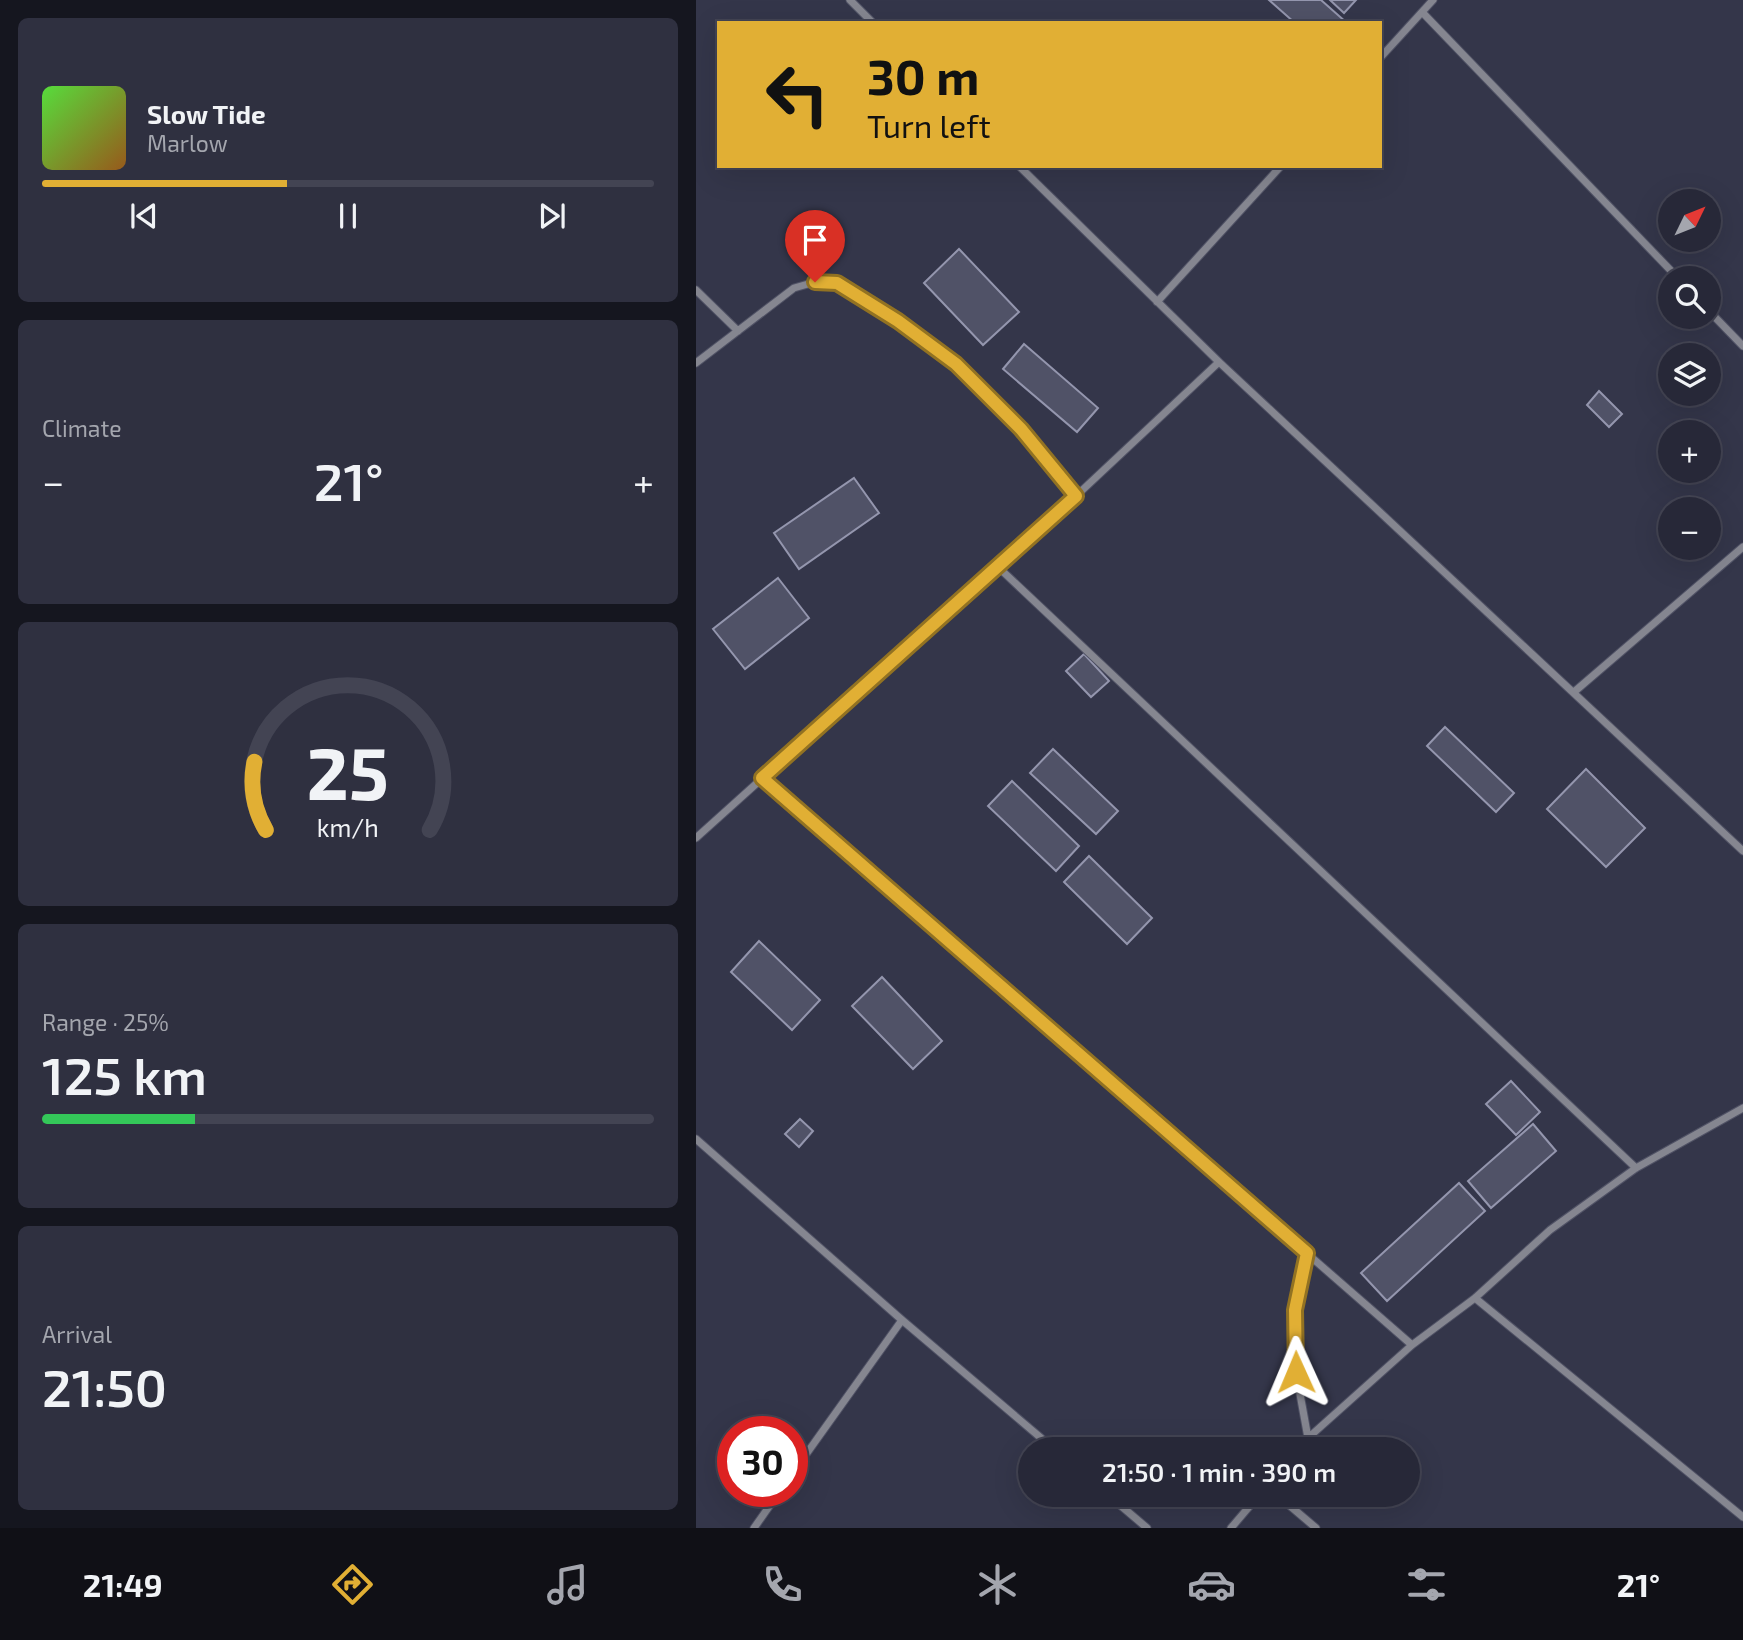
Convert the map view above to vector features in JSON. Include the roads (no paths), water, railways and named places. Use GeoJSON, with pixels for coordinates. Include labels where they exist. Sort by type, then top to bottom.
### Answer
{"type":"FeatureCollection","features":[{"type":"Feature","properties":{"kind":"street"},"geometry":{"type":"LineString","coordinates":[[850,0],[871,21]]}},
{"type":"Feature","properties":{"kind":"street"},"geometry":{"type":"LineString","coordinates":[[1382,56],[1433,0]]}},
{"type":"Feature","properties":{"kind":"street"},"geometry":{"type":"LineString","coordinates":[[1422,12],[1666,266]]}},
{"type":"Feature","properties":{"kind":"street"},"geometry":{"type":"LineString","coordinates":[[1021,168],[1219,362],[1742,851]]}},
{"type":"Feature","properties":{"kind":"street"},"geometry":{"type":"LineString","coordinates":[[1157,302],[1279,168]]}},
{"type":"Feature","properties":{"kind":"street"},"geometry":{"type":"LineString","coordinates":[[696,363],[794,288],[815,282],[837,283],[898,321],[956,364],[1021,429],[1076,496]]}},
{"type":"Feature","properties":{"kind":"street"},"geometry":{"type":"LineString","coordinates":[[696,290],[738,331]]}},
{"type":"Feature","properties":{"kind":"street"},"geometry":{"type":"LineString","coordinates":[[1721,324],[1742,346]]}},
{"type":"Feature","properties":{"kind":"street"},"geometry":{"type":"LineString","coordinates":[[696,838],[1076,496],[1219,362]]}},
{"type":"Feature","properties":{"kind":"street"},"geometry":{"type":"LineString","coordinates":[[1574,692],[1742,547]]}},
{"type":"Feature","properties":{"kind":"street"},"geometry":{"type":"LineString","coordinates":[[997,566],[1636,1168]]}},
{"type":"Feature","properties":{"kind":"street"},"geometry":{"type":"LineString","coordinates":[[762,778],[1412,1346]]}},
{"type":"Feature","properties":{"kind":"street"},"geometry":{"type":"LineString","coordinates":[[1309,1437],[1412,1346],[1475,1298],[1550,1230],[1636,1168],[1742,1108]]}},
{"type":"Feature","properties":{"kind":"street"},"geometry":{"type":"LineString","coordinates":[[696,1139],[1040,1437]]}},
{"type":"Feature","properties":{"kind":"street"},"geometry":{"type":"LineString","coordinates":[[1307,1253],[1295,1310],[1296,1372],[1308,1437]]}},
{"type":"Feature","properties":{"kind":"street"},"geometry":{"type":"LineString","coordinates":[[1475,1298],[1742,1517]]}},
{"type":"Feature","properties":{"kind":"street"},"geometry":{"type":"LineString","coordinates":[[808,1452],[902,1320]]}},
{"type":"Feature","properties":{"kind":"street"},"geometry":{"type":"LineString","coordinates":[[754,1528],[769,1507]]}},
{"type":"Feature","properties":{"kind":"street"},"geometry":{"type":"LineString","coordinates":[[1122,1507],[1147,1528]]}},
{"type":"Feature","properties":{"kind":"street"},"geometry":{"type":"LineString","coordinates":[[1231,1528],[1249,1507]]}},
{"type":"Feature","properties":{"kind":"street"},"geometry":{"type":"LineString","coordinates":[[1291,1507],[1316,1528]]}}]}
